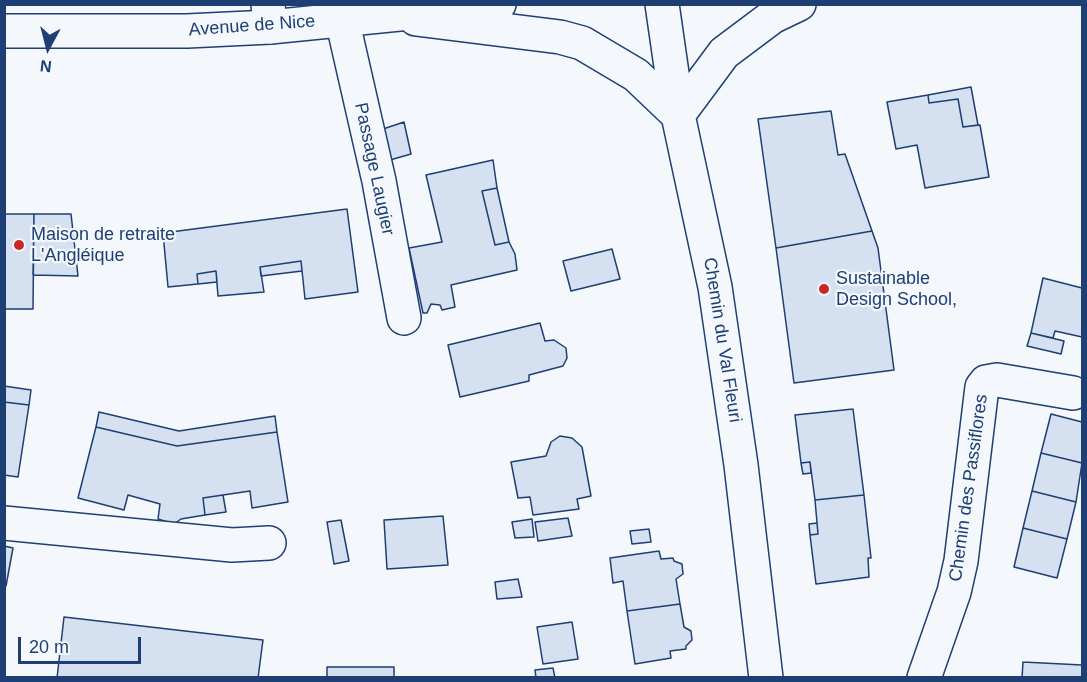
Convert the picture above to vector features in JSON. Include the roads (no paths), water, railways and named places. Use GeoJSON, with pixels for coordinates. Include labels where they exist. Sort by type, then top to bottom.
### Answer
{"type":"FeatureCollection","features":[{"type":"Feature","properties":{"kind":"street","name":"Avenue de Nice"},"geometry":{"type":"LineString","coordinates":[[4,31],[187,31],[269,16],[342,20],[499,4]]}},
{"type":"Feature","properties":{"kind":"street","name":"Chemin du Val Fleuri"},"geometry":{"type":"LineString","coordinates":[[662,4],[678,115],[715,287],[741,465],[766,678]]}},
{"type":"Feature","properties":{"kind":"street"},"geometry":{"type":"LineString","coordinates":[[384,15],[560,37],[582,43],[636,75],[678,115],[724,53],[771,17],[799,4]]}},
{"type":"Feature","properties":{"kind":"street","name":"Passage Laugier"},"geometry":{"type":"LineString","coordinates":[[342,20],[379,181],[404,318]]}},
{"type":"Feature","properties":{"kind":"street","name":"Chemin des Passiflores"},"geometry":{"type":"LineString","coordinates":[[924,678],[945,620],[961,561],[982,387],[986,382],[997,380],[1073,393]]}},
{"type":"Feature","properties":{"kind":"street"},"geometry":{"type":"LineString","coordinates":[[4,523],[232,546],[269,543]]}},
{"type":"Feature","properties":{"kind":"place","name":"Maison de retraite L'Angléique"},"geometry":{"type":"Point","coordinates":[19,245]}},
{"type":"Feature","properties":{"kind":"place","name":"Sustainable Design School,"},"geometry":{"type":"Point","coordinates":[824,289]}}]}
